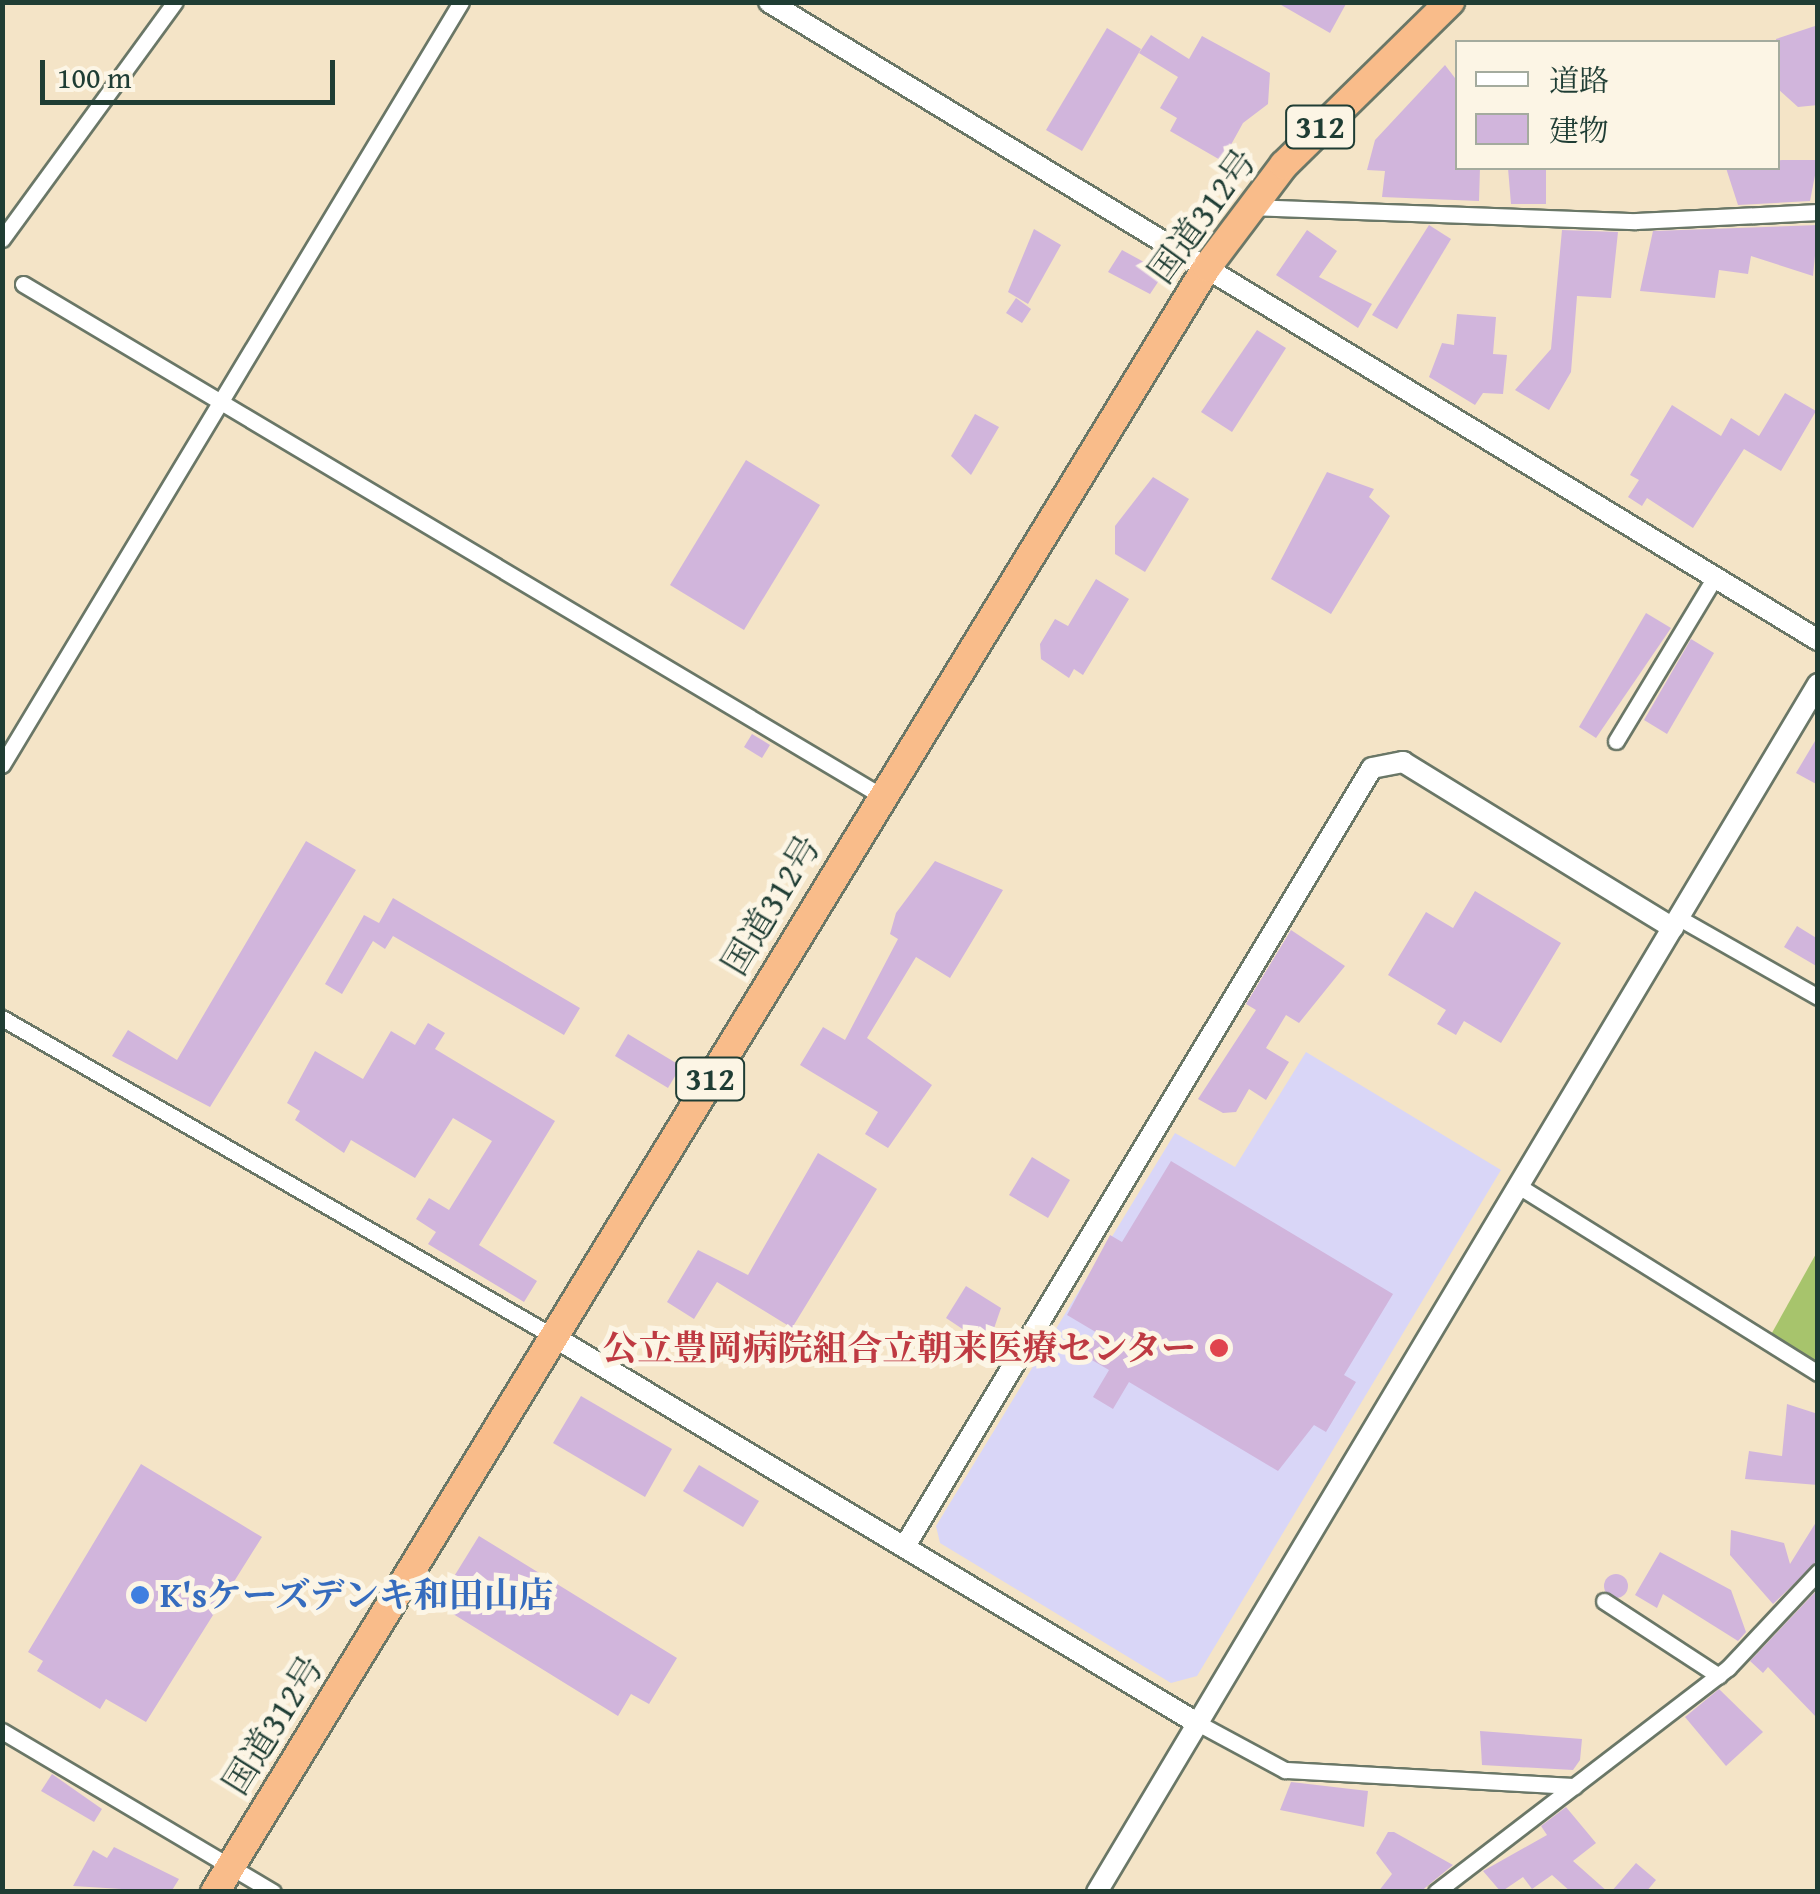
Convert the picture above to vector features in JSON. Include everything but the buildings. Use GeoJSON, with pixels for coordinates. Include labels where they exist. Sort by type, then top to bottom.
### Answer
{"type":"FeatureCollection","features":[{"type":"Feature","properties":{"kind":"highway","name":"国道312号"},"geometry":{"type":"LineString","coordinates":[[215,1892],[556,1338],[880,794],[1206,267],[1249,207],[1450,2]]}},
{"type":"Feature","properties":{"kind":"street"},"geometry":{"type":"LineString","coordinates":[[2,239],[176,2]]}},
{"type":"Feature","properties":{"kind":"street"},"geometry":{"type":"LineString","coordinates":[[2,765],[461,2]]}},
{"type":"Feature","properties":{"kind":"street"},"geometry":{"type":"LineString","coordinates":[[769,2],[1818,640]]}},
{"type":"Feature","properties":{"kind":"street"},"geometry":{"type":"LineString","coordinates":[[1249,207],[1636,221],[1818,212]]}},
{"type":"Feature","properties":{"kind":"street"},"geometry":{"type":"LineString","coordinates":[[23,284],[880,794]]}},
{"type":"Feature","properties":{"kind":"street"},"geometry":{"type":"LineString","coordinates":[[1616,741],[1714,577]]}},
{"type":"Feature","properties":{"kind":"street"},"geometry":{"type":"LineString","coordinates":[[1096,1892],[1192,1720],[1818,684]]}},
{"type":"Feature","properties":{"kind":"street"},"geometry":{"type":"LineString","coordinates":[[905,1546],[1372,768],[1403,762],[1676,923],[1818,997]]}},
{"type":"Feature","properties":{"kind":"street"},"geometry":{"type":"LineString","coordinates":[[2,1018],[556,1338],[650,1402],[905,1546],[1192,1720],[1286,1770],[1575,1786]]}},
{"type":"Feature","properties":{"kind":"street"},"geometry":{"type":"LineString","coordinates":[[1517,1186],[1818,1373]]}},
{"type":"Feature","properties":{"kind":"street"},"geometry":{"type":"LineString","coordinates":[[1446,1889],[1719,1676],[1818,1572]]}},
{"type":"Feature","properties":{"kind":"street"},"geometry":{"type":"LineString","coordinates":[[1604,1600],[1719,1676]]}},
{"type":"Feature","properties":{"kind":"street"},"geometry":{"type":"LineString","coordinates":[[2,1731],[273,1892]]}},
{"type":"Feature","properties":{"kind":"shaded area","name":"公立豊岡病院組合立朝来医療センター"},"geometry":{"type":"Polygon","coordinates":[[[1306,1052],[1501,1170],[1197,1676],[1171,1683],[940,1543],[936,1526],[1175,1133],[1235,1167],[1306,1052]]]}},
{"type":"Feature","properties":{"kind":"green space"},"geometry":{"type":"Polygon","coordinates":[[[1817,1252],[1817,1372],[1768,1340],[1817,1252]]]}},
{"type":"Feature","properties":{"kind":"place","name":"公立豊岡病院組合立朝来医療センター"},"geometry":{"type":"Point","coordinates":[1219,1348]}},
{"type":"Feature","properties":{"kind":"place","name":"K'sケーズデンキ和田山店"},"geometry":{"type":"Point","coordinates":[140,1595]}}]}
